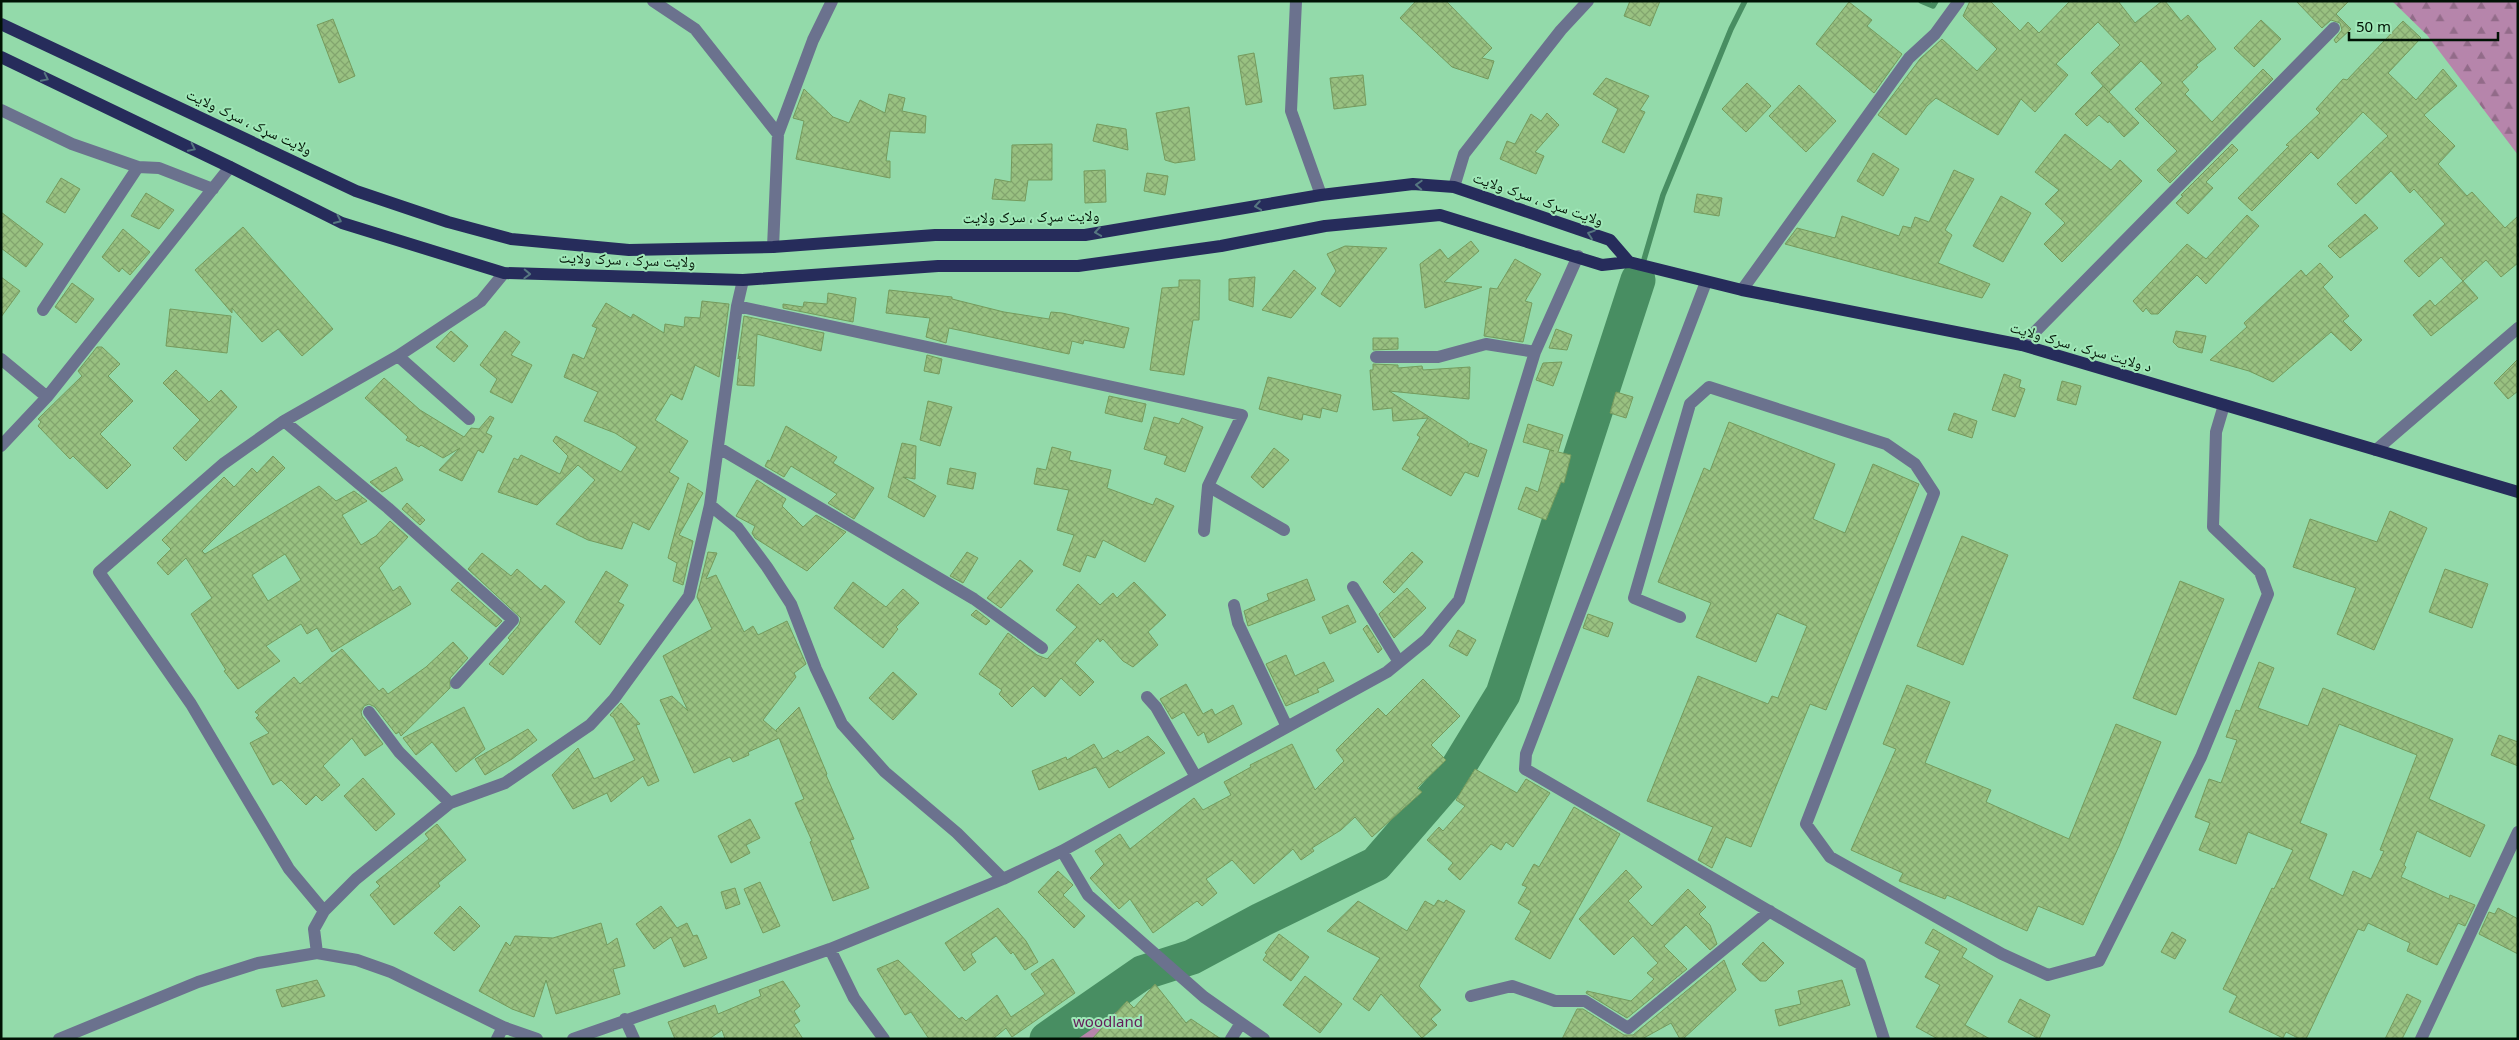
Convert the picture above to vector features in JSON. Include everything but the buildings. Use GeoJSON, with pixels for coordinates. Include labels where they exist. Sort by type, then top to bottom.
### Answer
{"type":"FeatureCollection","features":[{"type":"Feature","properties":{"kind":"main road","name":"ولایت سړک ، سرک ولایت"},"geometry":{"type":"LineString","coordinates":[[1,24],[356,191],[448,222],[511,239],[629,250],[773,247],[935,235],[1085,235],[1321,195],[1413,184],[1454,187],[1610,240],[1629,262]]}},
{"type":"Feature","properties":{"kind":"main road","name":"ولایت سړک ، سرک ولایت"},"geometry":{"type":"LineString","coordinates":[[1,57],[342,223],[504,273],[744,280],[938,266],[1078,266],[1220,246],[1325,226],[1440,215],[1578,256],[1602,265],[1629,262]]}},
{"type":"Feature","properties":{"kind":"main road","name":"د ولایت سړک ، سرک ولایت"},"geometry":{"type":"LineString","coordinates":[[1629,262],[1742,290],[2022,345],[2518,492]]}},
{"type":"Feature","properties":{"kind":"street"},"geometry":{"type":"LineString","coordinates":[[653,1],[695,29],[778,134]]}},
{"type":"Feature","properties":{"kind":"street"},"geometry":{"type":"LineString","coordinates":[[773,247],[778,134],[813,40],[832,1]]}},
{"type":"Feature","properties":{"kind":"street"},"geometry":{"type":"LineString","coordinates":[[1296,1],[1291,110],[1321,195]]}},
{"type":"Feature","properties":{"kind":"street"},"geometry":{"type":"LineString","coordinates":[[1454,187],[1464,154],[1561,30],[1588,1]]}},
{"type":"Feature","properties":{"kind":"street"},"geometry":{"type":"LineString","coordinates":[[1742,290],[1909,58],[1935,34],[1959,1]]}},
{"type":"Feature","properties":{"kind":"street"},"geometry":{"type":"LineString","coordinates":[[2022,345],[2334,28]]}},
{"type":"Feature","properties":{"kind":"street"},"geometry":{"type":"LineString","coordinates":[[1,110],[64,140],[138,167],[159,168],[212,189]]}},
{"type":"Feature","properties":{"kind":"street"},"geometry":{"type":"LineString","coordinates":[[43,310],[138,167]]}},
{"type":"Feature","properties":{"kind":"street"},"geometry":{"type":"LineString","coordinates":[[1,446],[47,397],[230,167]]}},
{"type":"Feature","properties":{"kind":"street"},"geometry":{"type":"LineString","coordinates":[[573,1039],[625,1019],[830,949],[1003,879],[1062,851],[1387,672],[1426,640],[1459,600],[1535,352],[1578,256]]}},
{"type":"Feature","properties":{"kind":"street"},"geometry":{"type":"LineString","coordinates":[[324,911],[289,869],[190,704],[99,572],[223,464],[284,420],[398,356],[481,301],[504,273]]}},
{"type":"Feature","properties":{"kind":"street"},"geometry":{"type":"LineString","coordinates":[[317,953],[314,929],[324,911],[356,879],[450,803],[505,784],[590,725],[614,699],[689,596],[710,505],[737,306],[744,280]]}},
{"type":"Feature","properties":{"kind":"street"},"geometry":{"type":"LineString","coordinates":[[1706,282],[1526,754],[1525,769],[1860,964],[1884,1039]]}},
{"type":"Feature","properties":{"kind":"street"},"geometry":{"type":"LineString","coordinates":[[737,306],[1242,415],[1208,486],[1204,531]]}},
{"type":"Feature","properties":{"kind":"street"},"geometry":{"type":"LineString","coordinates":[[2376,450],[2518,328]]}},
{"type":"Feature","properties":{"kind":"street"},"geometry":{"type":"LineString","coordinates":[[1376,357],[1438,356],[1486,344],[1535,352]]}},
{"type":"Feature","properties":{"kind":"street"},"geometry":{"type":"LineString","coordinates":[[398,356],[469,419]]}},
{"type":"Feature","properties":{"kind":"street"},"geometry":{"type":"LineString","coordinates":[[1,359],[47,397]]}},
{"type":"Feature","properties":{"kind":"street"},"geometry":{"type":"LineString","coordinates":[[1680,617],[1634,598],[1690,404],[1709,388],[1886,444],[1915,464],[1934,493],[1806,824],[1830,857],[2002,954],[2048,975],[2099,961],[2201,758],[2268,594],[2260,572],[2213,527],[2216,432],[2224,405]]}},
{"type":"Feature","properties":{"kind":"street"},"geometry":{"type":"LineString","coordinates":[[284,420],[388,508],[513,620],[456,683]]}},
{"type":"Feature","properties":{"kind":"street"},"geometry":{"type":"LineString","coordinates":[[719,448],[974,599],[1042,648]]}},
{"type":"Feature","properties":{"kind":"street"},"geometry":{"type":"LineString","coordinates":[[1208,486],[1284,530]]}},
{"type":"Feature","properties":{"kind":"street"},"geometry":{"type":"LineString","coordinates":[[710,505],[738,528],[791,604],[816,669],[842,724],[885,772],[958,833],[1003,879]]}},
{"type":"Feature","properties":{"kind":"street"},"geometry":{"type":"LineString","coordinates":[[1353,587],[1399,662]]}},
{"type":"Feature","properties":{"kind":"street"},"geometry":{"type":"LineString","coordinates":[[1234,605],[1238,623],[1287,727]]}},
{"type":"Feature","properties":{"kind":"street"},"geometry":{"type":"LineString","coordinates":[[1147,697],[1156,707],[1196,777]]}},
{"type":"Feature","properties":{"kind":"street"},"geometry":{"type":"LineString","coordinates":[[369,712],[399,752],[450,803]]}},
{"type":"Feature","properties":{"kind":"street"},"geometry":{"type":"LineString","coordinates":[[2421,1039],[2518,832]]}},
{"type":"Feature","properties":{"kind":"street"},"geometry":{"type":"LineString","coordinates":[[1062,851],[1088,895],[1204,996],[1264,1039]]}},
{"type":"Feature","properties":{"kind":"street"},"geometry":{"type":"LineString","coordinates":[[1471,996],[1512,986],[1555,1001],[1585,1001],[1628,1028],[1770,911]]}},
{"type":"Feature","properties":{"kind":"street"},"geometry":{"type":"LineString","coordinates":[[830,949],[854,998],[884,1039]]}},
{"type":"Feature","properties":{"kind":"street"},"geometry":{"type":"LineString","coordinates":[[59,1039],[198,982],[258,963],[317,953],[356,960],[391,972],[503,1027],[537,1039]]}},
{"type":"Feature","properties":{"kind":"street"},"geometry":{"type":"LineString","coordinates":[[625,1019],[634,1039]]}},
{"type":"Feature","properties":{"kind":"street"},"geometry":{"type":"LineString","coordinates":[[1231,1039],[1241,1023]]}},
{"type":"Feature","properties":{"kind":"street"},"geometry":{"type":"LineString","coordinates":[[497,1039],[503,1027]]}},
{"type":"Feature","properties":{"kind":"green space"},"geometry":{"type":"Polygon","coordinates":[[[2392,1],[2518,1],[2518,155],[2427,35],[2392,1]]]}},
{"type":"Feature","properties":{"kind":"green space","name":"woodland"},"geometry":{"type":"Polygon","coordinates":[[[1107,1001],[1133,1015],[1134,1039],[1062,1039],[1074,1023],[1107,1001]]]}},
{"type":"Feature","properties":{"kind":"waterway"},"geometry":{"type":"LineString","coordinates":[[1638,280],[1663,195],[1731,29],[1745,1]]}},
{"type":"Feature","properties":{"kind":"waterway"},"geometry":{"type":"LineString","coordinates":[[1921,1],[1933,6],[1936,1]]}},
{"type":"Feature","properties":{"kind":"waterway"},"geometry":{"type":"LineString","coordinates":[[1047,1039],[1142,973],[1192,957],[1261,920],[1376,864],[1454,774],[1503,694],[1638,280]]}}]}
